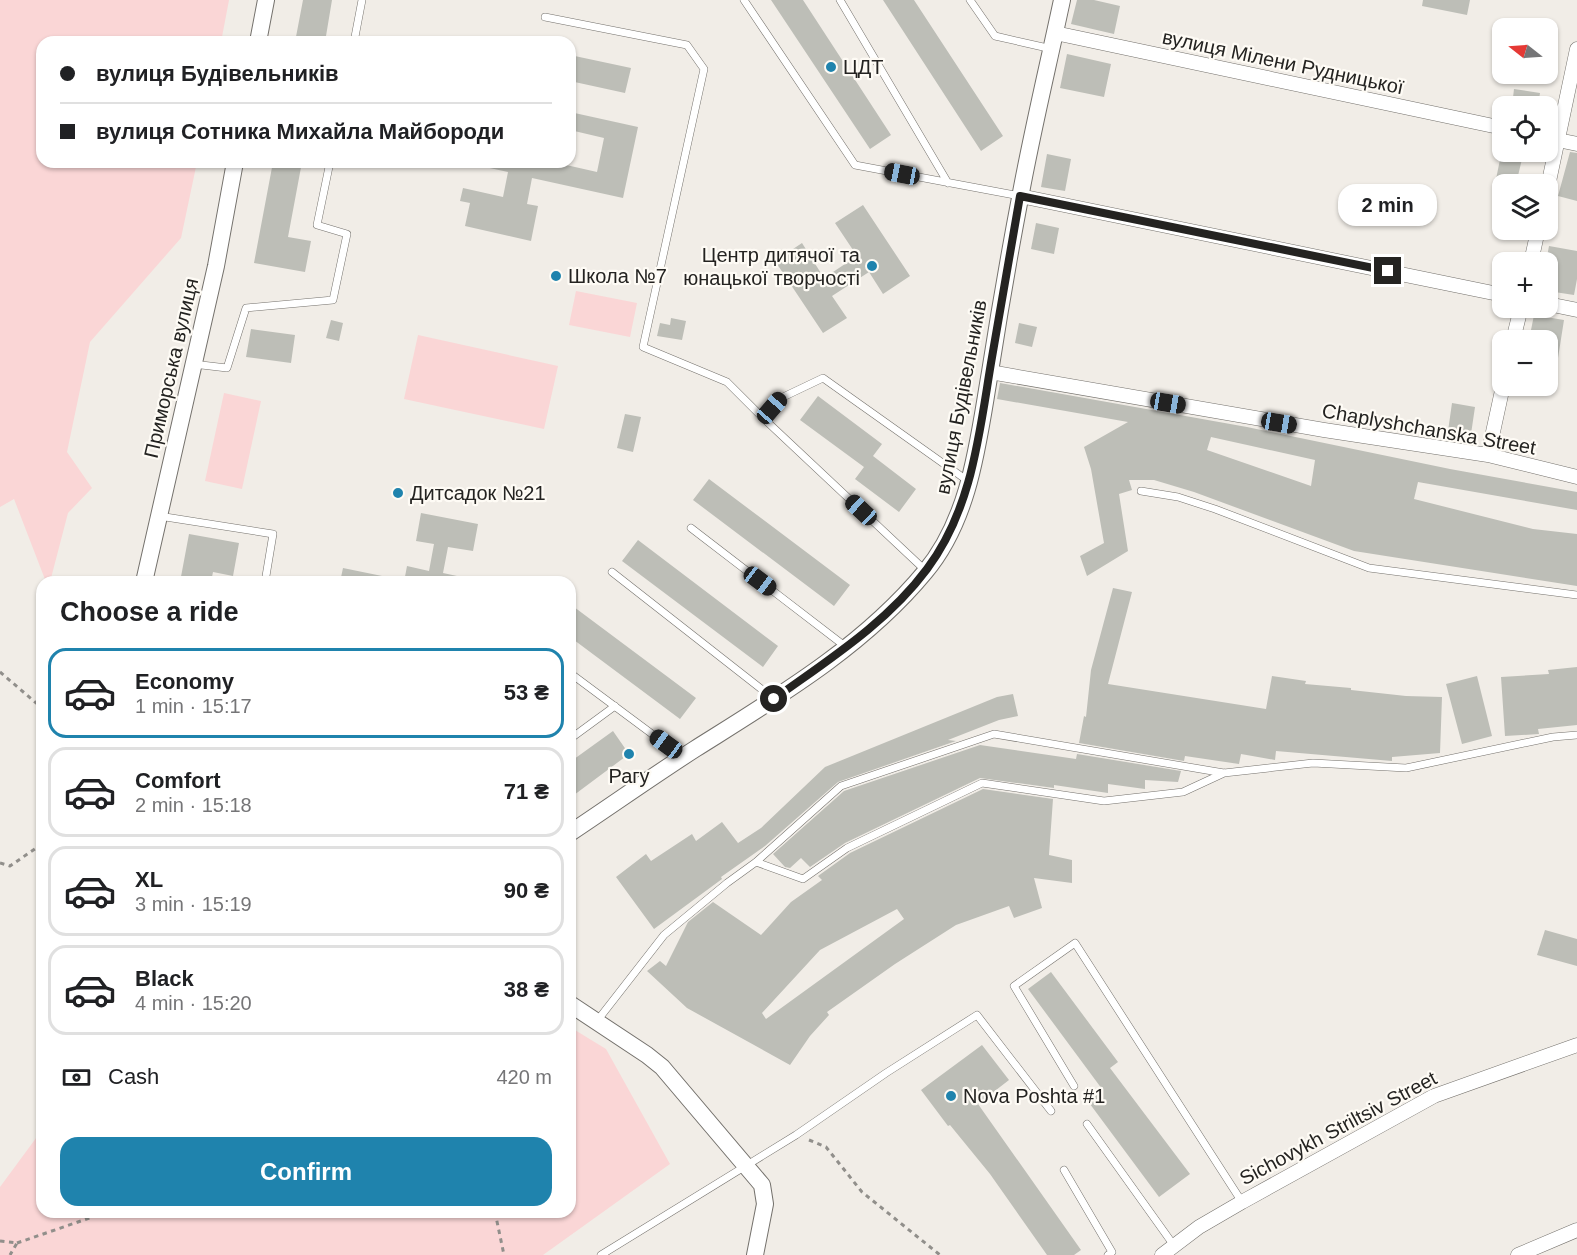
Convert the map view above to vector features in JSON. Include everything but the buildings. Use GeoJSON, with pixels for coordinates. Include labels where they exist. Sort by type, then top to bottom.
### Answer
{"type":"FeatureCollection","features":[{"type":"Feature","properties":{"kind":"street"},"geometry":{"type":"LineString","coordinates":[[259,36],[266,0]]}},
{"type":"Feature","properties":{"kind":"street","name":"вулиця Будівельників"},"geometry":{"type":"LineString","coordinates":[[576,829],[774,699],[863,635],[926,571],[949,537],[975,456],[1020,196],[1062,0]]}},
{"type":"Feature","properties":{"kind":"street","name":"вулиця Мілени Рудницької"},"geometry":{"type":"LineString","coordinates":[[1054,41],[1492,126]]}},
{"type":"Feature","properties":{"kind":"street"},"geometry":{"type":"LineString","coordinates":[[1558,120],[1577,49]]}},
{"type":"Feature","properties":{"kind":"street"},"geometry":{"type":"LineString","coordinates":[[1558,140],[1577,144]]}},
{"type":"Feature","properties":{"kind":"street","name":"Приморська вулиця"},"geometry":{"type":"LineString","coordinates":[[145,576],[216,266],[234,168]]}},
{"type":"Feature","properties":{"kind":"street"},"geometry":{"type":"LineString","coordinates":[[1020,196],[1492,293]]}},
{"type":"Feature","properties":{"kind":"street"},"geometry":{"type":"LineString","coordinates":[[1558,306],[1577,310]]}},
{"type":"Feature","properties":{"kind":"street","name":"Chaplyshchanska Street"},"geometry":{"type":"LineString","coordinates":[[990,372],[1324,430],[1488,455],[1577,477]]}},
{"type":"Feature","properties":{"kind":"street"},"geometry":{"type":"LineString","coordinates":[[1488,455],[1501,396]]}},
{"type":"Feature","properties":{"kind":"street"},"geometry":{"type":"LineString","coordinates":[[576,1008],[662,1067],[762,1185],[765,1204],[755,1255]]}},
{"type":"Feature","properties":{"kind":"street","name":"Sichovykh Striltsiv Street"},"geometry":{"type":"LineString","coordinates":[[1162,1255],[1199,1227],[1434,1096],[1577,1045]]}},
{"type":"Feature","properties":{"kind":"street"},"geometry":{"type":"LineString","coordinates":[[1518,1255],[1577,1230]]}},
{"type":"Feature","properties":{"kind":"lane"},"geometry":{"type":"LineString","coordinates":[[355,36],[362,0]]}},
{"type":"Feature","properties":{"kind":"lane"},"geometry":{"type":"LineString","coordinates":[[744,0],[855,165],[1020,196]]}},
{"type":"Feature","properties":{"kind":"lane"},"geometry":{"type":"LineString","coordinates":[[840,0],[948,183]]}},
{"type":"Feature","properties":{"kind":"lane"},"geometry":{"type":"LineString","coordinates":[[970,0],[995,36],[1054,41]]}},
{"type":"Feature","properties":{"kind":"lane"},"geometry":{"type":"LineString","coordinates":[[546,17],[687,45],[704,69],[643,347],[727,382],[926,571]]}},
{"type":"Feature","properties":{"kind":"lane"},"geometry":{"type":"LineString","coordinates":[[193,364],[227,368],[246,308],[333,300],[347,234],[317,225],[329,168]]}},
{"type":"Feature","properties":{"kind":"lane"},"geometry":{"type":"LineString","coordinates":[[763,418],[781,398],[823,378],[968,481]]}},
{"type":"Feature","properties":{"kind":"lane"},"geometry":{"type":"LineString","coordinates":[[1141,491],[1178,497],[1215,508],[1369,568],[1577,595]]}},
{"type":"Feature","properties":{"kind":"lane"},"geometry":{"type":"LineString","coordinates":[[159,516],[273,534],[266,576]]}},
{"type":"Feature","properties":{"kind":"lane"},"geometry":{"type":"LineString","coordinates":[[691,528],[846,647]]}},
{"type":"Feature","properties":{"kind":"lane"},"geometry":{"type":"LineString","coordinates":[[612,572],[774,699]]}},
{"type":"Feature","properties":{"kind":"lane"},"geometry":{"type":"LineString","coordinates":[[576,677],[683,757]]}},
{"type":"Feature","properties":{"kind":"lane"},"geometry":{"type":"LineString","coordinates":[[576,735],[615,706]]}},
{"type":"Feature","properties":{"kind":"lane"},"geometry":{"type":"LineString","coordinates":[[597,1022],[664,935],[756,862],[841,786],[994,734],[1224,773],[1313,763],[1406,768],[1553,737],[1577,735]]}},
{"type":"Feature","properties":{"kind":"lane"},"geometry":{"type":"LineString","coordinates":[[756,862],[803,879],[847,848],[982,783],[1104,801],[1183,792],[1224,773]]}},
{"type":"Feature","properties":{"kind":"lane"},"geometry":{"type":"LineString","coordinates":[[1074,1086],[1014,986],[1075,943],[1242,1202]]}},
{"type":"Feature","properties":{"kind":"lane"},"geometry":{"type":"LineString","coordinates":[[601,1255],[796,1135],[976,1015],[1051,1111]]}},
{"type":"Feature","properties":{"kind":"lane"},"geometry":{"type":"LineString","coordinates":[[1087,1124],[1175,1247]]}},
{"type":"Feature","properties":{"kind":"lane"},"geometry":{"type":"LineString","coordinates":[[1064,1170],[1112,1252],[1108,1255]]}},
{"type":"Feature","properties":{"kind":"path"},"geometry":{"type":"LineString","coordinates":[[0,672],[36,703]]}},
{"type":"Feature","properties":{"kind":"path"},"geometry":{"type":"LineString","coordinates":[[0,863],[10,866],[36,848]]}},
{"type":"Feature","properties":{"kind":"path"},"geometry":{"type":"LineString","coordinates":[[796,1135],[826,1147],[862,1192],[940,1255]]}},
{"type":"Feature","properties":{"kind":"path"},"geometry":{"type":"LineString","coordinates":[[0,1241],[17,1243],[90,1218]]}},
{"type":"Feature","properties":{"kind":"path"},"geometry":{"type":"LineString","coordinates":[[496,1218],[504,1255]]}},
{"type":"Feature","properties":{"kind":"path"},"geometry":{"type":"LineString","coordinates":[[10,1255],[17,1243]]}},
{"type":"Feature","properties":{"kind":"shaded area"},"geometry":{"type":"Polygon","coordinates":[[[0,0],[229,0],[222,36],[36,36],[36,168],[196,168],[181,238],[90,342],[67,452],[92,488],[68,513],[52,576],[44,576],[14,499],[0,507],[0,0]]]}},
{"type":"Feature","properties":{"kind":"shaded area"},"geometry":{"type":"Polygon","coordinates":[[[576,291],[637,303],[630,337],[569,325],[576,291]]]}},
{"type":"Feature","properties":{"kind":"shaded area"},"geometry":{"type":"Polygon","coordinates":[[[418,335],[558,366],[544,429],[404,399],[418,335]]]}},
{"type":"Feature","properties":{"kind":"shaded area"},"geometry":{"type":"Polygon","coordinates":[[[224,393],[261,401],[242,489],[205,481],[224,393]]]}},
{"type":"Feature","properties":{"kind":"shaded area"},"geometry":{"type":"Polygon","coordinates":[[[576,1031],[606,1049],[670,1164],[543,1255],[0,1255],[0,1187],[36,1138],[36,1218],[576,1218],[576,1031]]]}},
{"type":"Feature","properties":{"kind":"place","name":"ЦДТ"},"geometry":{"type":"Point","coordinates":[831,67]}},
{"type":"Feature","properties":{"kind":"place","name":"Центр дитячої та юнацької творчості"},"geometry":{"type":"Point","coordinates":[872,266]}},
{"type":"Feature","properties":{"kind":"place","name":"Школа №7"},"geometry":{"type":"Point","coordinates":[556,276]}},
{"type":"Feature","properties":{"kind":"place","name":"Дитсадок №21"},"geometry":{"type":"Point","coordinates":[398,493]}},
{"type":"Feature","properties":{"kind":"place","name":"Рагу"},"geometry":{"type":"Point","coordinates":[629,754]}},
{"type":"Feature","properties":{"kind":"place","name":"Nova Poshta #1"},"geometry":{"type":"Point","coordinates":[951,1096]}},
{"type":"Feature","properties":{"kind":"route"},"geometry":{"type":"LineString","coordinates":[[774,699],[863,635],[926,571],[949,537],[962,505],[975,456],[1020,196],[1388,271]]}}]}
